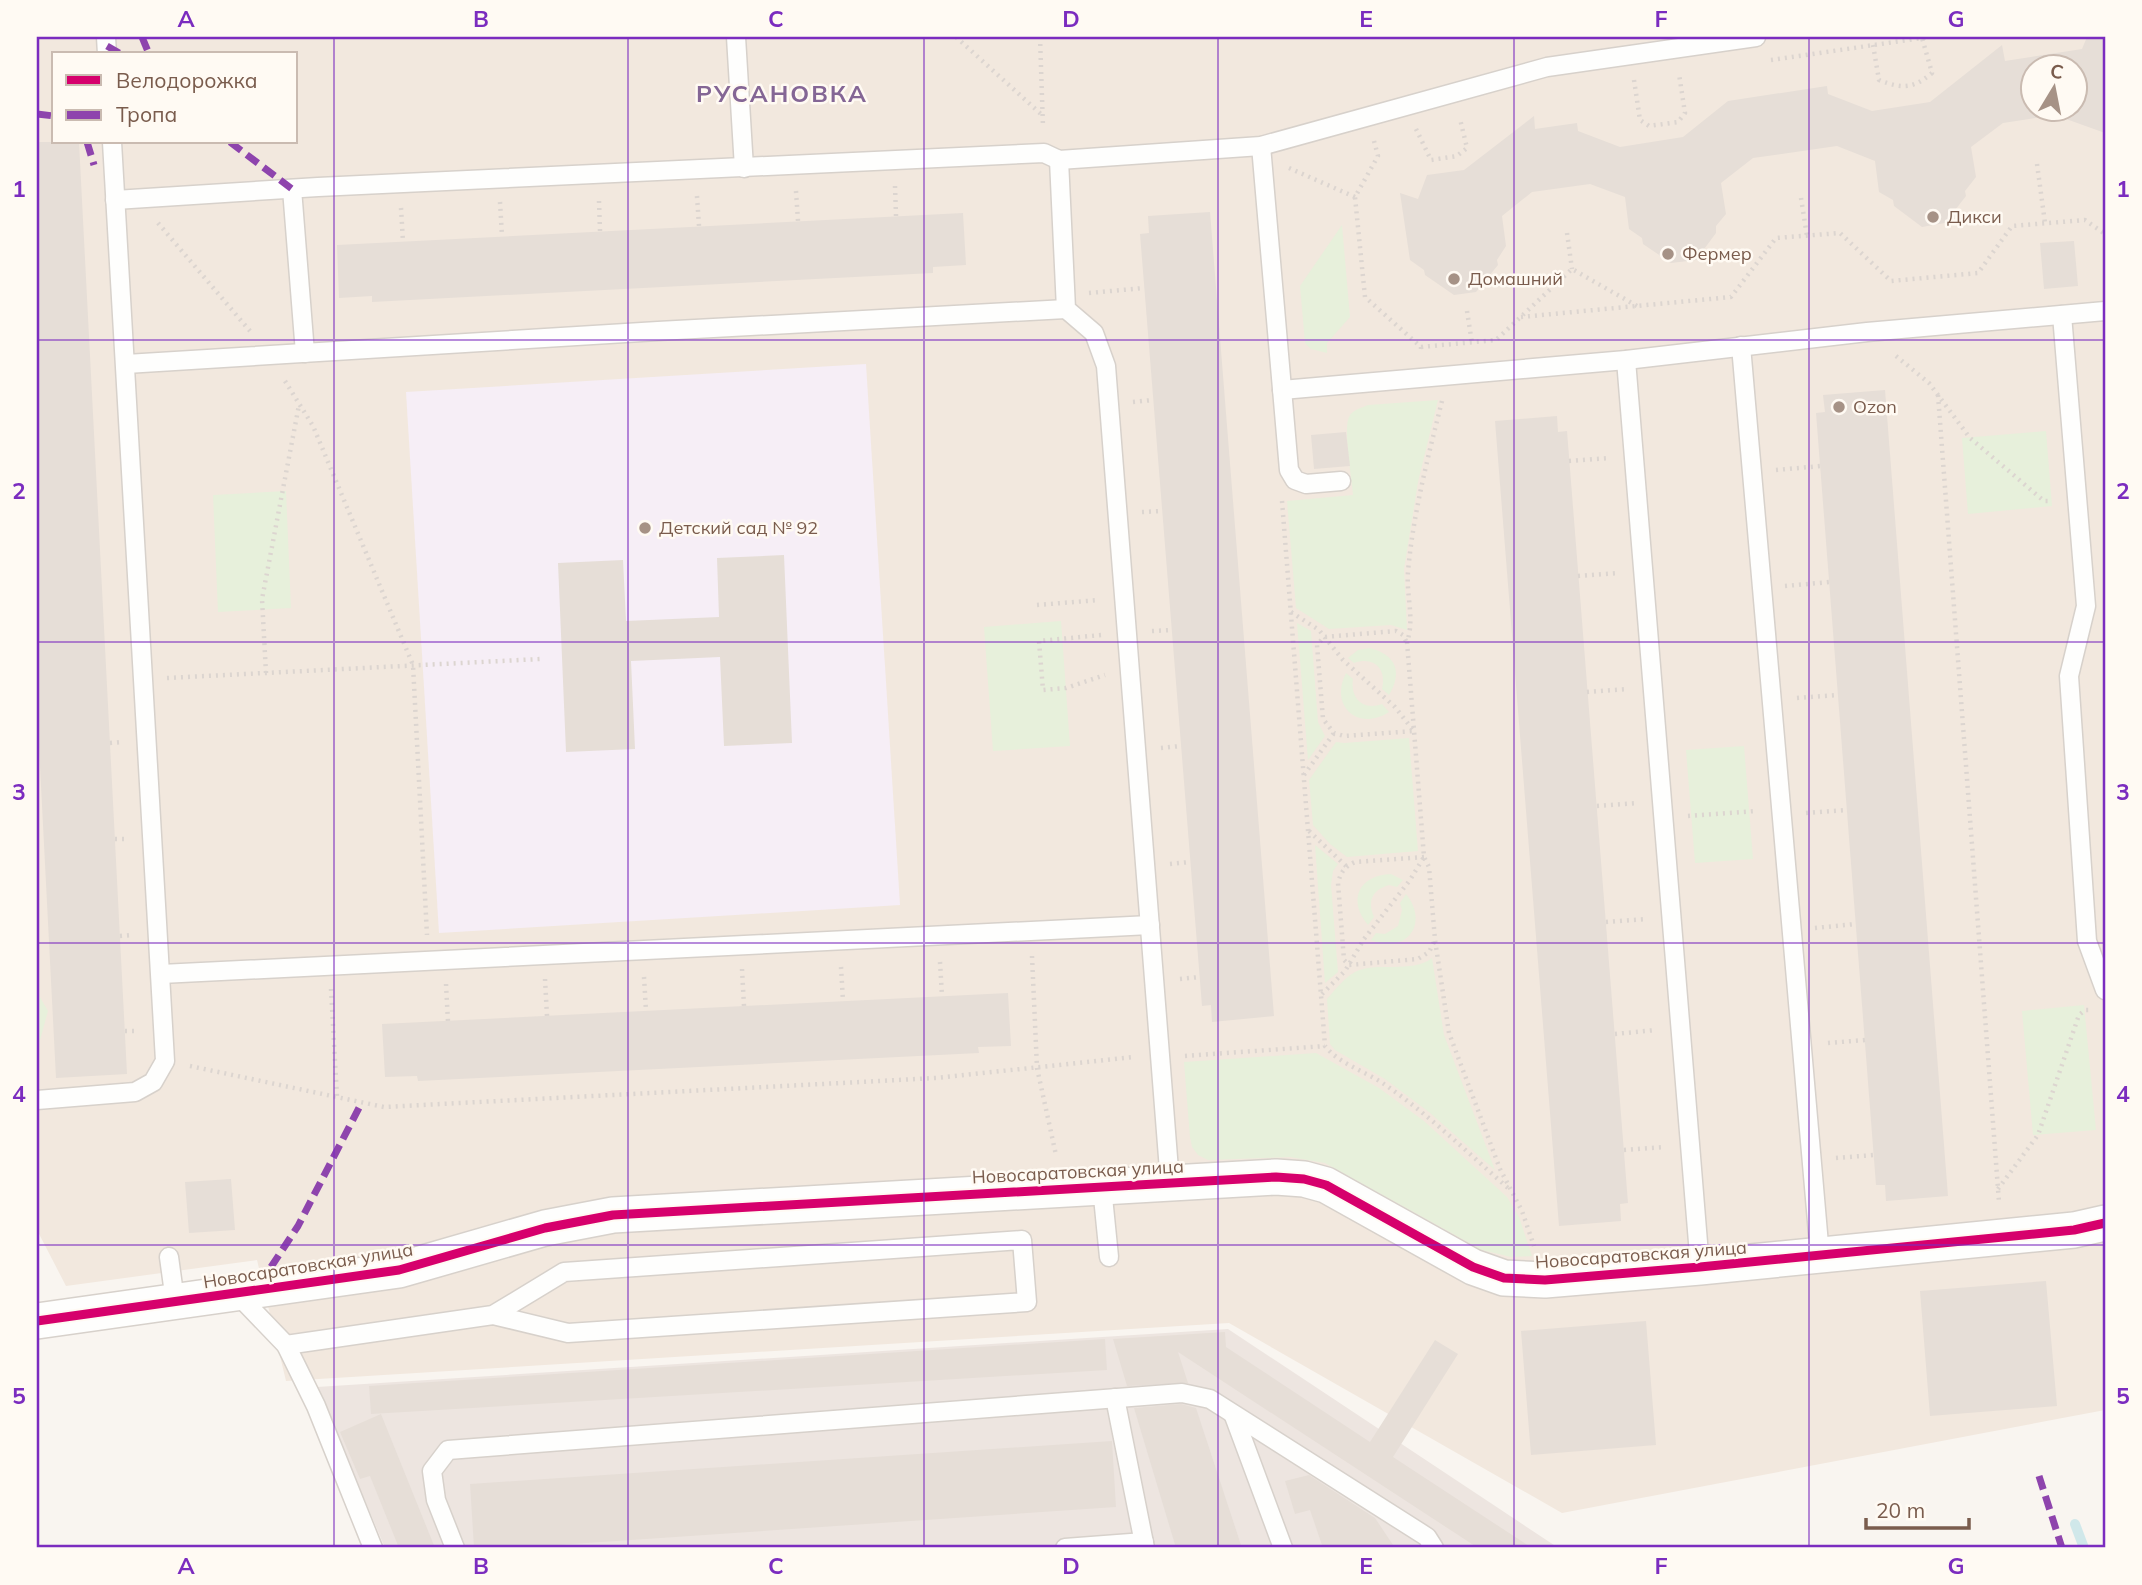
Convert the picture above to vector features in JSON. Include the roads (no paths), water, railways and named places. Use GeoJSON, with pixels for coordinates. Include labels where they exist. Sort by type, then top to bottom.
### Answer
{"type":"FeatureCollection","features":[{"type":"Feature","properties":{"kind":"street","name":"Новосаратовская улица"},"geometry":{"type":"LineString","coordinates":[[37,1321],[399,1270],[545,1228],[613,1215],[1276,1177],[1304,1179],[1326,1185],[1473,1267],[1504,1278],[1545,1280],[1700,1267],[2062,1231],[2105,1223]]}},
{"type":"Feature","properties":{"kind":"lane"},"geometry":{"type":"LineString","coordinates":[[736,37],[744,168]]}},
{"type":"Feature","properties":{"kind":"lane"},"geometry":{"type":"LineString","coordinates":[[115,200],[744,168],[1262,151],[1547,67],[1756,37]]}},
{"type":"Feature","properties":{"kind":"lane"},"geometry":{"type":"LineString","coordinates":[[37,1100],[135,1092],[153,1082],[165,1061],[112,144]]}},
{"type":"Feature","properties":{"kind":"lane"},"geometry":{"type":"LineString","coordinates":[[1262,151],[1289,470],[1295,480],[1306,484],[1341,481]]}},
{"type":"Feature","properties":{"kind":"lane"},"geometry":{"type":"LineString","coordinates":[[1051,156],[1066,302],[1094,333],[1105,366],[1170,1183]]}},
{"type":"Feature","properties":{"kind":"lane"},"geometry":{"type":"LineString","coordinates":[[292,189],[305,353]]}},
{"type":"Feature","properties":{"kind":"lane"},"geometry":{"type":"LineString","coordinates":[[126,364],[1066,302]]}},
{"type":"Feature","properties":{"kind":"lane"},"geometry":{"type":"LineString","coordinates":[[1282,390],[2105,311]]}},
{"type":"Feature","properties":{"kind":"lane"},"geometry":{"type":"LineString","coordinates":[[2062,315],[2086,606],[2069,676],[2087,941],[2105,990]]}},
{"type":"Feature","properties":{"kind":"lane"},"geometry":{"type":"LineString","coordinates":[[1741,346],[1820,1256]]}},
{"type":"Feature","properties":{"kind":"lane"},"geometry":{"type":"LineString","coordinates":[[1626,359],[1700,1267]]}},
{"type":"Feature","properties":{"kind":"lane"},"geometry":{"type":"LineString","coordinates":[[161,974],[1150,925]]}},
{"type":"Feature","properties":{"kind":"lane"},"geometry":{"type":"LineString","coordinates":[[1102,1187],[1109,1257]]}},
{"type":"Feature","properties":{"kind":"lane"},"geometry":{"type":"LineString","coordinates":[[286,1345],[493,1315],[568,1333],[1027,1302],[1022,1240],[564,1272],[493,1315]]}},
{"type":"Feature","properties":{"kind":"lane"},"geometry":{"type":"LineString","coordinates":[[169,1256],[176,1301]]}},
{"type":"Feature","properties":{"kind":"lane"},"geometry":{"type":"LineString","coordinates":[[236,1293],[286,1345],[316,1406],[373,1548]]}},
{"type":"Feature","properties":{"kind":"lane"},"geometry":{"type":"LineString","coordinates":[[455,1548],[436,1500],[432,1471],[448,1450],[1182,1392],[1210,1399],[1427,1537],[1434,1548]]}},
{"type":"Feature","properties":{"kind":"lane"},"geometry":{"type":"LineString","coordinates":[[1065,1548],[1145,1545],[1115,1398]]}},
{"type":"Feature","properties":{"kind":"lane"},"geometry":{"type":"LineString","coordinates":[[1234,1416],[1283,1548]]}},
{"type":"Feature","properties":{"kind":"waterway"},"geometry":{"type":"LineString","coordinates":[[2075,1524],[2084,1548]]}},
{"type":"Feature","properties":{"kind":"place","name":"Дикси"},"geometry":{"type":"Point","coordinates":[1933,217]}},
{"type":"Feature","properties":{"kind":"place","name":"Фермер"},"geometry":{"type":"Point","coordinates":[1668,254]}},
{"type":"Feature","properties":{"kind":"place","name":"Домашний"},"geometry":{"type":"Point","coordinates":[1454,279]}},
{"type":"Feature","properties":{"kind":"place","name":"Ozon"},"geometry":{"type":"Point","coordinates":[1839,407]}},
{"type":"Feature","properties":{"kind":"place","name":"Детский сад № 92"},"geometry":{"type":"Point","coordinates":[645,528]}},
{"type":"Feature","properties":{"kind":"district","name":"РУСАНОВКА"},"geometry":{"type":"Point","coordinates":[782,94]}}]}
